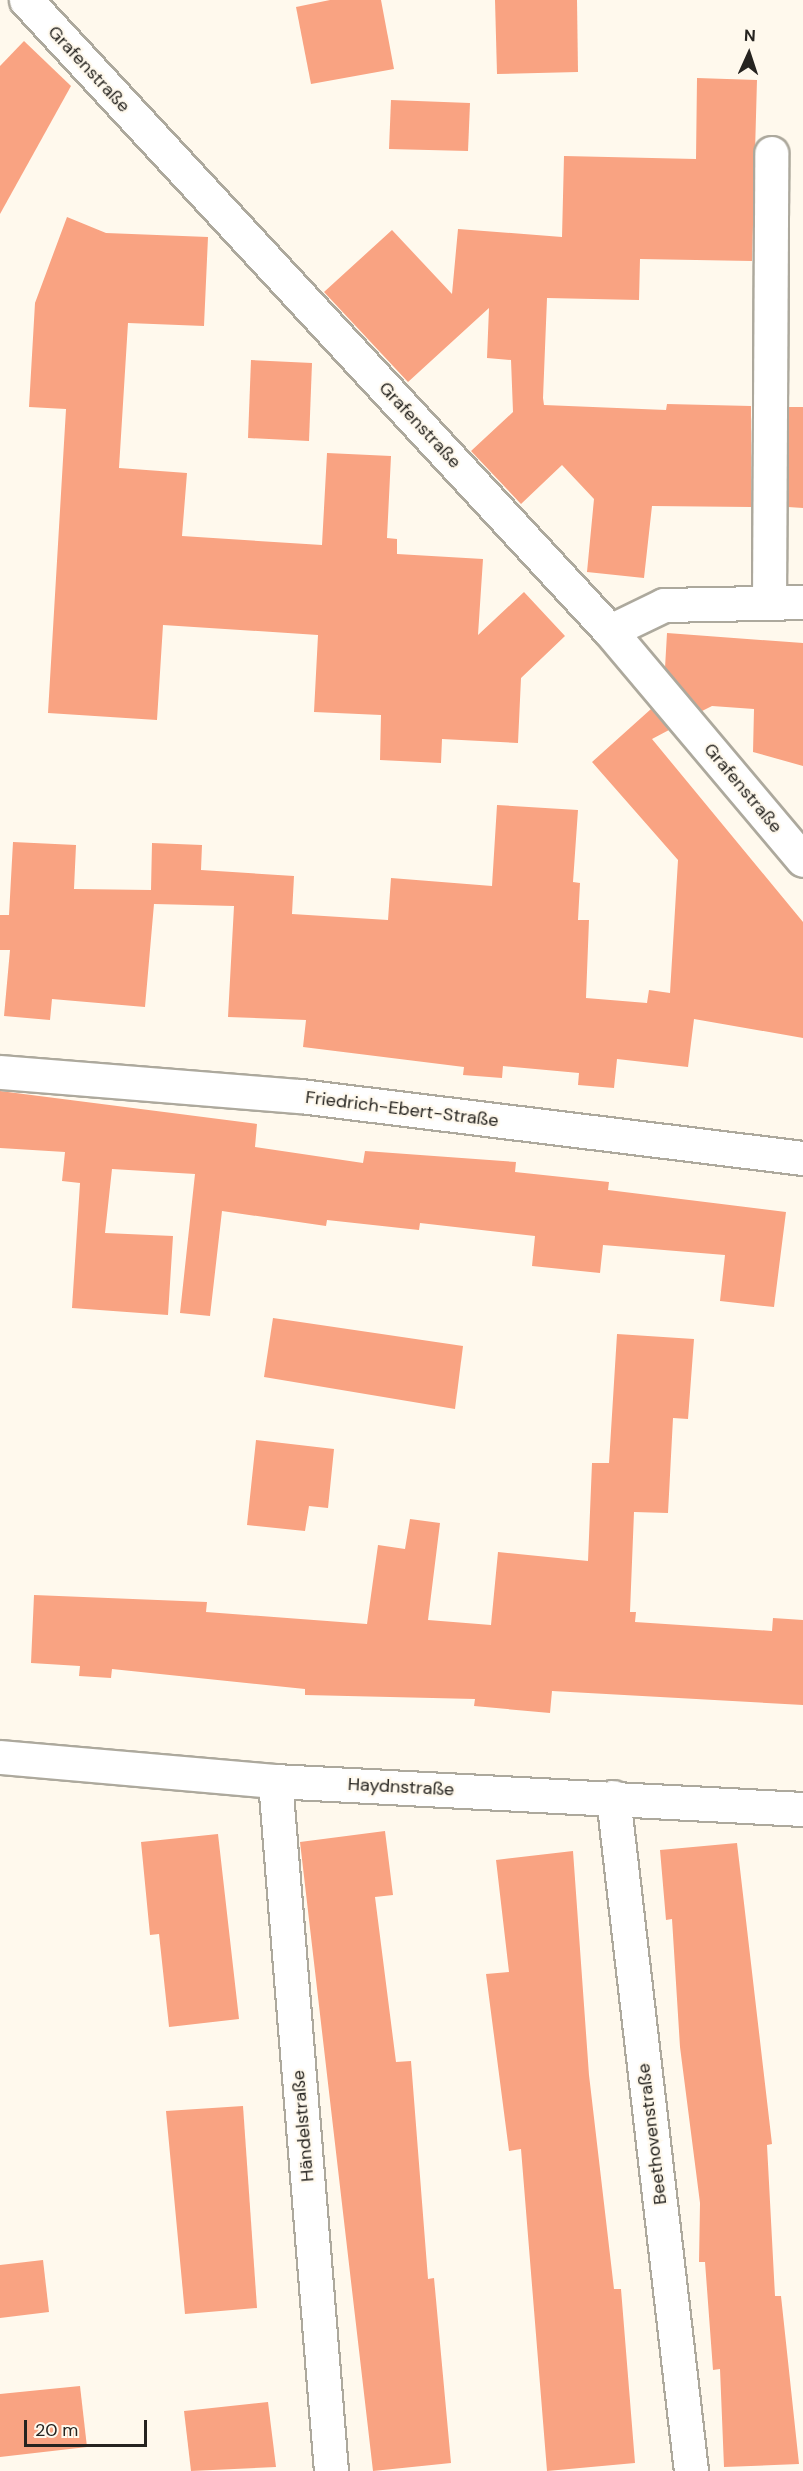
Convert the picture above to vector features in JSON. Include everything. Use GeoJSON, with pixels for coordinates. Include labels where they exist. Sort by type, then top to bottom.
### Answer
{"type":"FeatureCollection","features":[{"type":"Feature","properties":{"kind":"street","name":"Grafenstraße"},"geometry":{"type":"LineString","coordinates":[[26,0],[610,630],[803,860]]}},
{"type":"Feature","properties":{"kind":"street"},"geometry":{"type":"LineString","coordinates":[[769,603],[771,153]]}},
{"type":"Feature","properties":{"kind":"street"},"geometry":{"type":"LineString","coordinates":[[610,630],[664,605],[803,602]]}},
{"type":"Feature","properties":{"kind":"street","name":"Friedrich-Ebert-Straße"},"geometry":{"type":"LineString","coordinates":[[0,1072],[300,1096],[803,1158]]}},
{"type":"Feature","properties":{"kind":"street","name":"Haydnstraße"},"geometry":{"type":"LineString","coordinates":[[0,1757],[275,1781],[613,1797],[803,1809]]}},
{"type":"Feature","properties":{"kind":"street","name":"Händelstraße"},"geometry":{"type":"LineString","coordinates":[[275,1781],[331,2471]]}},
{"type":"Feature","properties":{"kind":"street","name":"Beethovenstraße"},"geometry":{"type":"LineString","coordinates":[[613,1797],[691,2471]]}},
{"type":"Feature","properties":{"kind":"building"},"geometry":{"type":"Polygon","coordinates":[[[330,0],[381,0],[394,69],[311,84],[296,7],[330,0]]]}},
{"type":"Feature","properties":{"kind":"building"},"geometry":{"type":"Polygon","coordinates":[[[495,0],[577,0],[578,72],[497,74],[495,0]]]}},
{"type":"Feature","properties":{"kind":"building"},"geometry":{"type":"Polygon","coordinates":[[[24,41],[71,86],[0,214],[0,66],[24,41]]]}},
{"type":"Feature","properties":{"kind":"building"},"geometry":{"type":"Polygon","coordinates":[[[697,78],[757,80],[752,261],[640,259],[639,300],[547,298],[543,398],[544,405],[666,410],[667,404],[751,406],[751,507],[652,506],[644,578],[587,572],[594,499],[562,465],[521,504],[471,451],[513,412],[511,360],[487,358],[489,308],[408,382],[324,292],[392,230],[452,294],[458,229],[562,237],[564,156],[696,159],[697,78]]]}},
{"type":"Feature","properties":{"kind":"building"},"geometry":{"type":"Polygon","coordinates":[[[391,100],[470,103],[468,151],[389,149],[391,100]]]}},
{"type":"Feature","properties":{"kind":"building"},"geometry":{"type":"Polygon","coordinates":[[[67,217],[106,233],[208,237],[204,326],[128,323],[119,468],[187,473],[182,536],[322,545],[327,453],[391,456],[387,538],[397,539],[397,554],[483,559],[478,635],[524,592],[565,636],[521,678],[518,743],[442,739],[441,763],[380,760],[381,715],[314,712],[318,635],[163,625],[157,720],[48,713],[66,409],[29,407],[35,303],[67,217]]]}},
{"type":"Feature","properties":{"kind":"building"},"geometry":{"type":"Polygon","coordinates":[[[251,360],[312,363],[309,441],[248,438],[251,360]]]}},
{"type":"Feature","properties":{"kind":"building"},"geometry":{"type":"Polygon","coordinates":[[[789,407],[803,407],[803,508],[788,507],[789,407]]]}},
{"type":"Feature","properties":{"kind":"building"},"geometry":{"type":"Polygon","coordinates":[[[667,633],[803,643],[803,766],[753,752],[754,709],[712,706],[702,711],[665,668],[667,633]]]}},
{"type":"Feature","properties":{"kind":"building"},"geometry":{"type":"Polygon","coordinates":[[[651,709],[669,730],[652,739],[803,922],[803,1038],[694,1019],[688,1067],[617,1059],[614,1088],[578,1085],[579,1073],[503,1066],[502,1078],[463,1075],[464,1067],[303,1047],[306,1020],[228,1017],[234,906],[154,904],[145,1007],[52,999],[50,1020],[4,1016],[10,950],[0,950],[0,915],[9,915],[13,842],[76,845],[74,889],[151,890],[152,843],[202,845],[201,870],[294,876],[292,914],[388,920],[391,878],[492,886],[497,805],[578,810],[573,882],[580,883],[578,920],[589,920],[586,998],[647,1003],[649,990],[670,993],[678,860],[592,762],[651,709]]]}},
{"type":"Feature","properties":{"kind":"building"},"geometry":{"type":"Polygon","coordinates":[[[0,1091],[257,1124],[255,1147],[363,1163],[365,1151],[516,1162],[515,1172],[609,1182],[608,1190],[786,1212],[774,1307],[720,1301],[725,1255],[603,1245],[600,1273],[532,1266],[535,1236],[420,1223],[419,1230],[327,1220],[326,1226],[222,1211],[210,1316],[180,1313],[195,1174],[112,1169],[105,1233],[173,1236],[168,1315],[72,1308],[80,1183],[62,1181],[65,1152],[0,1148],[0,1091]]]}},
{"type":"Feature","properties":{"kind":"building"},"geometry":{"type":"Polygon","coordinates":[[[273,1318],[463,1346],[455,1409],[264,1377],[273,1318]]]}},
{"type":"Feature","properties":{"kind":"building"},"geometry":{"type":"Polygon","coordinates":[[[617,1334],[694,1339],[688,1419],[673,1418],[668,1513],[634,1512],[630,1612],[636,1612],[635,1622],[772,1631],[773,1618],[803,1620],[803,1705],[552,1691],[550,1713],[474,1706],[475,1699],[305,1695],[305,1689],[112,1669],[111,1678],[79,1676],[80,1666],[31,1663],[34,1595],[207,1602],[206,1612],[367,1624],[378,1545],[405,1549],[410,1519],[440,1523],[428,1620],[491,1625],[498,1552],[588,1561],[592,1463],[609,1463],[617,1334]]]}},
{"type":"Feature","properties":{"kind":"building"},"geometry":{"type":"Polygon","coordinates":[[[256,1440],[334,1449],[328,1508],[309,1506],[305,1531],[247,1525],[256,1440]]]}},
{"type":"Feature","properties":{"kind":"building"},"geometry":{"type":"Polygon","coordinates":[[[385,1831],[393,1895],[375,1897],[396,2062],[411,2061],[428,2279],[434,2278],[451,2463],[373,2471],[300,1842],[385,1831]]]}},
{"type":"Feature","properties":{"kind":"building"},"geometry":{"type":"Polygon","coordinates":[[[218,1834],[239,2019],[169,2027],[159,1934],[150,1935],[141,1842],[218,1834]]]}},
{"type":"Feature","properties":{"kind":"building"},"geometry":{"type":"Polygon","coordinates":[[[737,1843],[772,2144],[767,2145],[775,2296],[781,2296],[799,2464],[724,2467],[720,2369],[713,2370],[705,2262],[699,2262],[700,2203],[680,2047],[672,1919],[666,1920],[660,1850],[737,1843]]]}},
{"type":"Feature","properties":{"kind":"building"},"geometry":{"type":"Polygon","coordinates":[[[573,1851],[589,2075],[614,2289],[621,2289],[635,2463],[547,2471],[521,2149],[509,2151],[486,1974],[509,1972],[496,1860],[573,1851]]]}},
{"type":"Feature","properties":{"kind":"building"},"geometry":{"type":"Polygon","coordinates":[[[243,2106],[257,2308],[185,2314],[166,2111],[243,2106]]]}},
{"type":"Feature","properties":{"kind":"building"},"geometry":{"type":"Polygon","coordinates":[[[43,2260],[49,2312],[0,2318],[0,2265],[43,2260]]]}},
{"type":"Feature","properties":{"kind":"building"},"geometry":{"type":"Polygon","coordinates":[[[80,2386],[87,2447],[0,2457],[0,2394],[80,2386]]]}},
{"type":"Feature","properties":{"kind":"building"},"geometry":{"type":"Polygon","coordinates":[[[268,2402],[276,2467],[191,2471],[184,2411],[268,2402]]]}}]}
